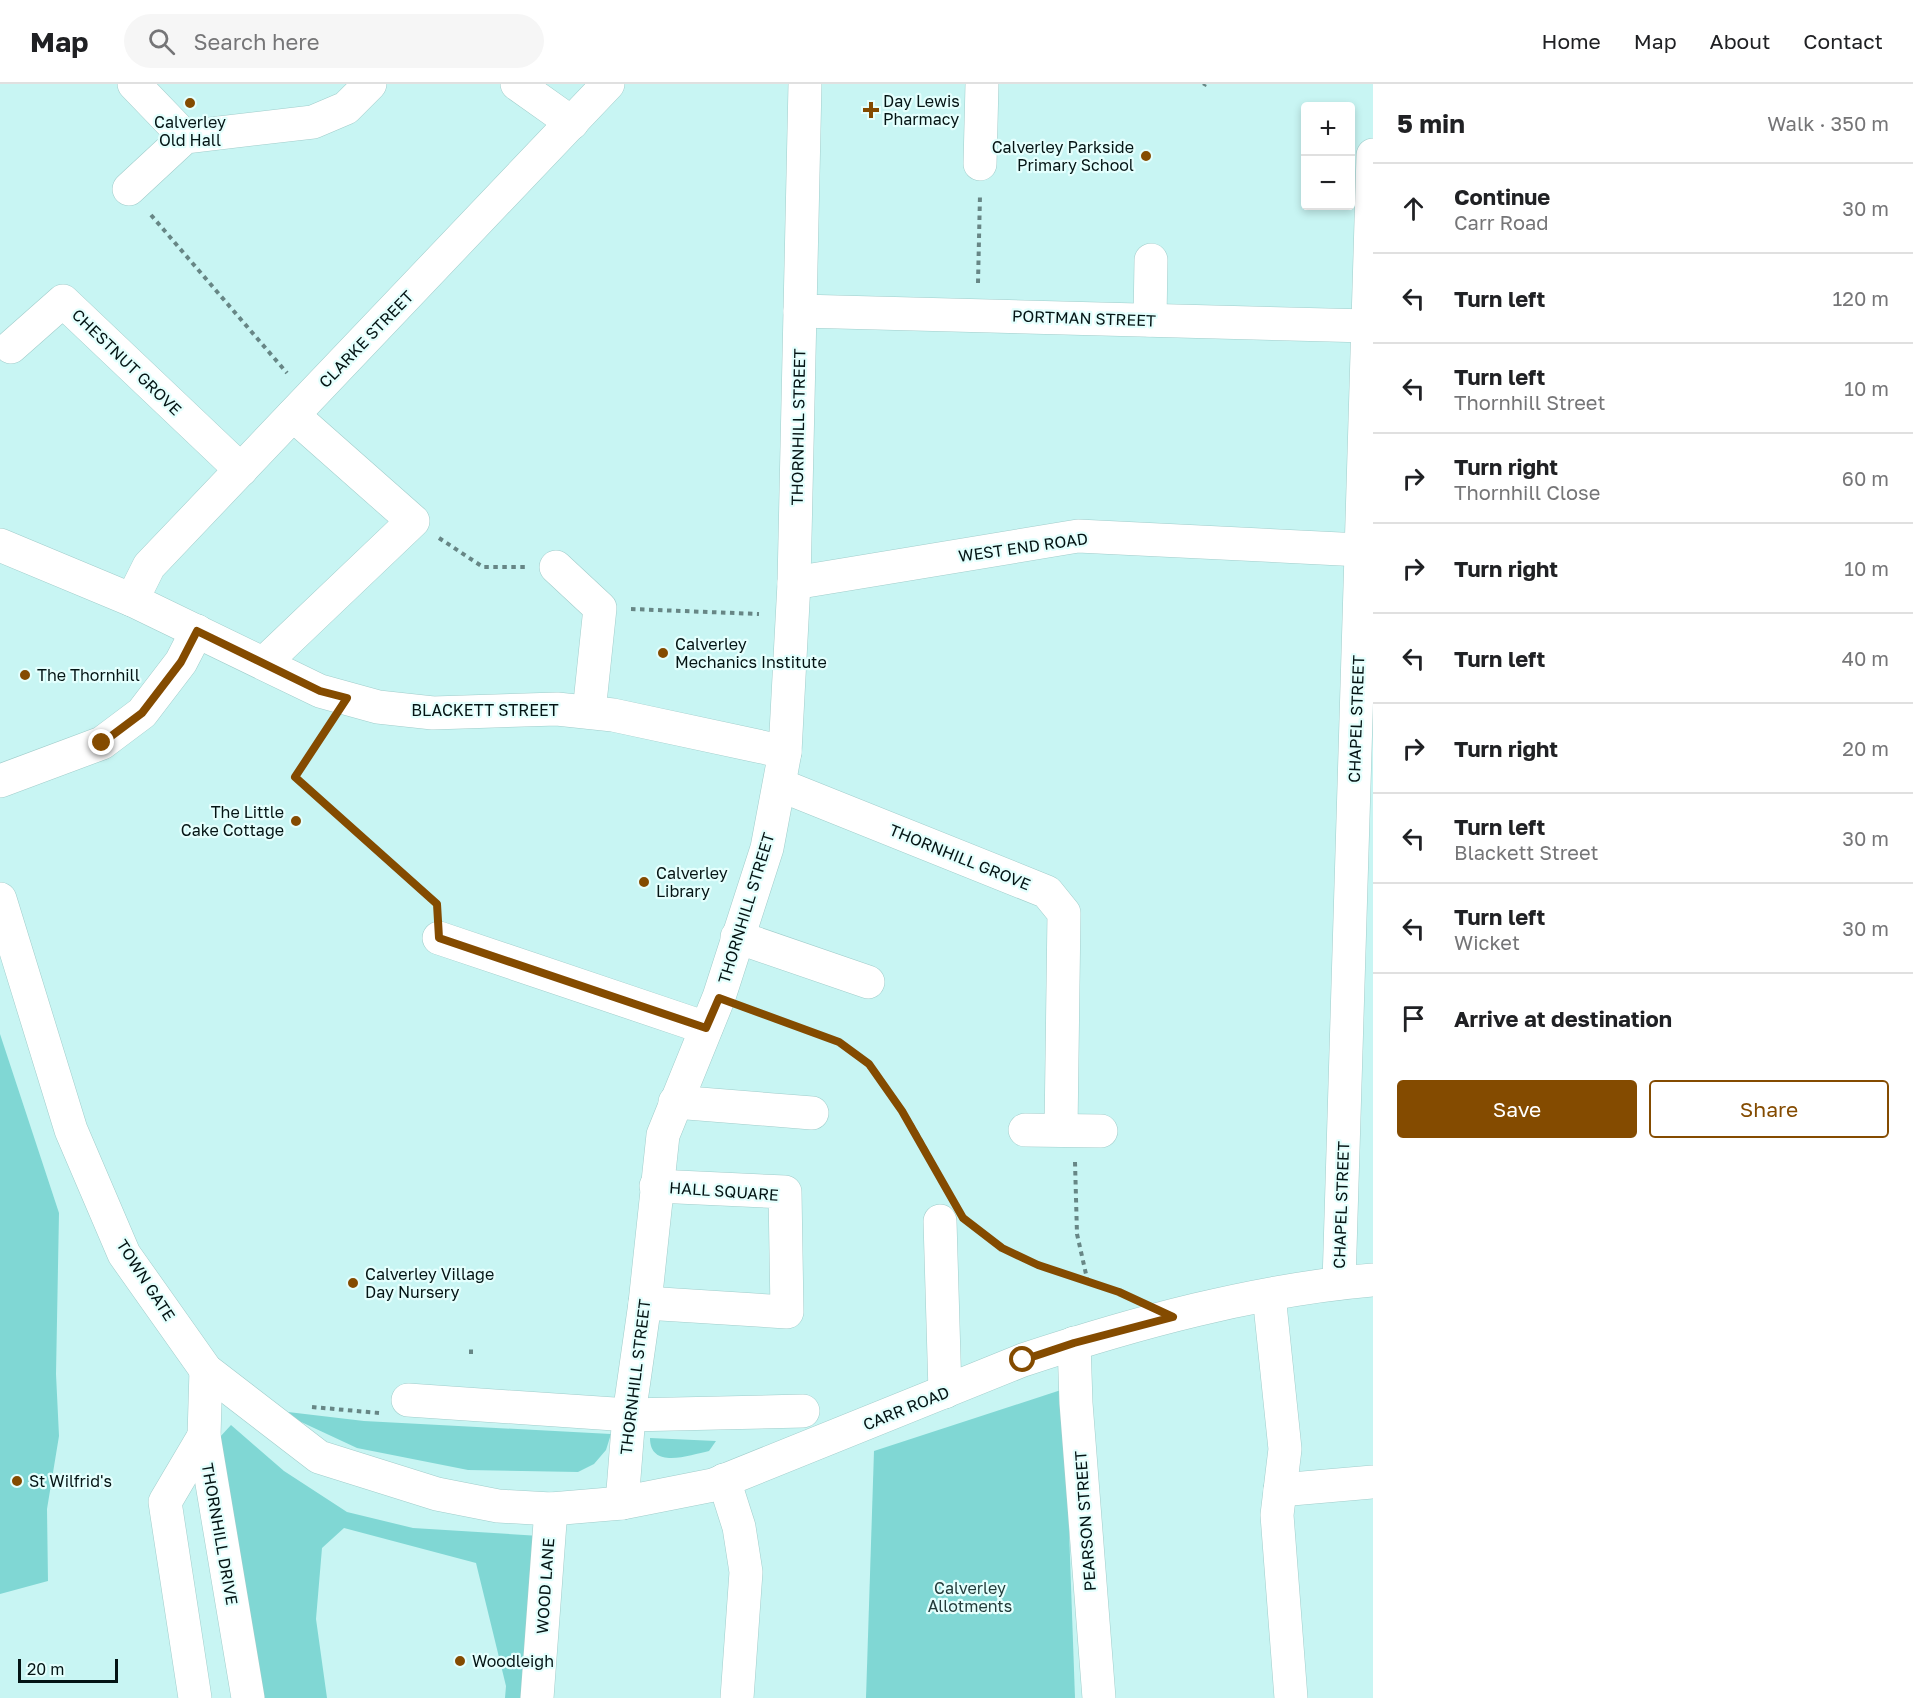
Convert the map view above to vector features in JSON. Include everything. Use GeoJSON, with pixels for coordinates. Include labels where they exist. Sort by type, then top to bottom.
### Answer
{"type":"FeatureCollection","features":[{"type":"Feature","properties":{"kind":"street"},"geometry":{"type":"LineString","coordinates":[[134,84],[185,137]]}},
{"type":"Feature","properties":{"kind":"street"},"geometry":{"type":"LineString","coordinates":[[129,189],[185,137],[313,122],[346,108],[370,84]]}},
{"type":"Feature","properties":{"kind":"street"},"geometry":{"type":"LineString","coordinates":[[517,84],[572,123]]}},
{"type":"Feature","properties":{"kind":"street","name":"CLARKE STREET"},"geometry":{"type":"LineString","coordinates":[[132,600],[149,566],[608,84]]}},
{"type":"Feature","properties":{"kind":"street","name":"THORNHILL STREET"},"geometry":{"type":"LineString","coordinates":[[622,1503],[629,1415],[645,1303],[663,1135],[719,998],[767,848],[785,752],[794,583],[805,84]]}},
{"type":"Feature","properties":{"kind":"street"},"geometry":{"type":"LineString","coordinates":[[980,164],[982,84]]}},
{"type":"Feature","properties":{"kind":"street","name":"CHAPEL STREET"},"geometry":{"type":"LineString","coordinates":[[1339,1283],[1373,155]]}},
{"type":"Feature","properties":{"kind":"street"},"geometry":{"type":"LineString","coordinates":[[1150,320],[1151,260]]}},
{"type":"Feature","properties":{"kind":"street","name":"CHESTNUT GROVE"},"geometry":{"type":"LineString","coordinates":[[11,347],[63,301],[241,470]]}},
{"type":"Feature","properties":{"kind":"street","name":"PORTMAN STREET"},"geometry":{"type":"LineString","coordinates":[[800,311],[1368,326]]}},
{"type":"Feature","properties":{"kind":"street"},"geometry":{"type":"LineString","coordinates":[[264,663],[413,521],[301,407]]}},
{"type":"Feature","properties":{"kind":"street","name":"WEST END ROAD"},"geometry":{"type":"LineString","coordinates":[[794,583],[1078,536],[1361,550]]}},
{"type":"Feature","properties":{"kind":"street","name":"BLACKETT STREET"},"geometry":{"type":"LineString","coordinates":[[0,545],[132,600],[320,691],[378,707],[433,713],[557,709],[589,712],[613,715],[785,752]]}},
{"type":"Feature","properties":{"kind":"street"},"geometry":{"type":"LineString","coordinates":[[556,567],[600,608],[589,712]]}},
{"type":"Feature","properties":{"kind":"street"},"geometry":{"type":"LineString","coordinates":[[0,782],[102,743],[142,713],[181,662],[197,631]]}},
{"type":"Feature","properties":{"kind":"street","name":"THORNHILL GROVE"},"geometry":{"type":"LineString","coordinates":[[780,785],[1047,892],[1064,913],[1061,1130]]}},
{"type":"Feature","properties":{"kind":"street","name":"TOWN GATE"},"geometry":{"type":"LineString","coordinates":[[0,898],[71,1130],[124,1254],[206,1370],[320,1457],[437,1494]]}},
{"type":"Feature","properties":{"kind":"street"},"geometry":{"type":"LineString","coordinates":[[737,937],[868,982]]}},
{"type":"Feature","properties":{"kind":"street"},"geometry":{"type":"LineString","coordinates":[[439,938],[706,1028]]}},
{"type":"Feature","properties":{"kind":"street"},"geometry":{"type":"LineString","coordinates":[[675,1102],[812,1113]]}},
{"type":"Feature","properties":{"kind":"street"},"geometry":{"type":"LineString","coordinates":[[1025,1130],[1101,1131]]}},
{"type":"Feature","properties":{"kind":"street","name":"HALL SQUARE"},"geometry":{"type":"LineString","coordinates":[[645,1303],[787,1312],[785,1192],[656,1186]]}},
{"type":"Feature","properties":{"kind":"street"},"geometry":{"type":"LineString","coordinates":[[945,1392],[956,1223]]}},
{"type":"Feature","properties":{"kind":"street","name":"CARR ROAD"},"geometry":{"type":"LineString","coordinates":[[437,1494],[498,1506],[550,1509],[622,1503],[723,1480],[1023,1360],[1074,1343],[1269,1295],[1339,1283],[1373,1280]]}},
{"type":"Feature","properties":{"kind":"street"},"geometry":{"type":"LineString","coordinates":[[1269,1295],[1285,1449],[1277,1515],[1291,1698]]}},
{"type":"Feature","properties":{"kind":"street","name":"PEARSON STREET"},"geometry":{"type":"LineString","coordinates":[[1074,1343],[1076,1403],[1099,1698]]}},
{"type":"Feature","properties":{"kind":"street","name":"THORNHILL DRIVE"},"geometry":{"type":"LineString","coordinates":[[206,1370],[204,1436],[248,1698]]}},
{"type":"Feature","properties":{"kind":"street"},"geometry":{"type":"LineString","coordinates":[[408,1400],[629,1415],[804,1411]]}},
{"type":"Feature","properties":{"kind":"street"},"geometry":{"type":"LineString","coordinates":[[195,1698],[165,1502],[204,1436]]}},
{"type":"Feature","properties":{"kind":"street"},"geometry":{"type":"LineString","coordinates":[[723,1480],[739,1527],[746,1572],[737,1698]]}},
{"type":"Feature","properties":{"kind":"street"},"geometry":{"type":"LineString","coordinates":[[1280,1490],[1373,1482]]}},
{"type":"Feature","properties":{"kind":"street","name":"WOOD LANE"},"geometry":{"type":"LineString","coordinates":[[537,1698],[550,1509]]}},
{"type":"Feature","properties":{"kind":"path"},"geometry":{"type":"LineString","coordinates":[[978,315],[980,164]]}},
{"type":"Feature","properties":{"kind":"path"},"geometry":{"type":"LineString","coordinates":[[129,189],[301,407]]}},
{"type":"Feature","properties":{"kind":"path"},"geometry":{"type":"LineString","coordinates":[[413,521],[483,567],[556,567]]}},
{"type":"Feature","properties":{"kind":"path"},"geometry":{"type":"LineString","coordinates":[[600,608],[792,615]]}},
{"type":"Feature","properties":{"kind":"path"},"geometry":{"type":"LineString","coordinates":[[347,698],[295,777],[437,904],[439,938]]}},
{"type":"Feature","properties":{"kind":"path"},"geometry":{"type":"LineString","coordinates":[[719,998],[839,1042],[869,1064],[902,1111],[948,1190]]}},
{"type":"Feature","properties":{"kind":"path"},"geometry":{"type":"LineString","coordinates":[[1061,1130],[1075,1151],[1077,1234],[1088,1283]]}},
{"type":"Feature","properties":{"kind":"path"},"geometry":{"type":"LineString","coordinates":[[956,1223],[1002,1248],[1088,1283],[1119,1292],[1173,1317]]}},
{"type":"Feature","properties":{"kind":"path"},"geometry":{"type":"LineString","coordinates":[[471,1345],[471,1354]]}},
{"type":"Feature","properties":{"kind":"path"},"geometry":{"type":"LineString","coordinates":[[265,1415],[289,1406],[401,1414],[408,1400]]}},
{"type":"Feature","properties":{"kind":"green space","name":"St Wilfrid's"},"geometry":{"type":"Polygon","coordinates":[[[0,1034],[59,1213],[56,1374],[59,1436],[47,1509],[48,1581],[0,1594],[0,1034]]]}},
{"type":"Feature","properties":{"kind":"green space","name":"Calverley Allotments"},"geometry":{"type":"Polygon","coordinates":[[[1064,1389],[1075,1698],[866,1698],[874,1451],[1064,1389]]]}},
{"type":"Feature","properties":{"kind":"green space"},"geometry":{"type":"Polygon","coordinates":[[[288,1412],[364,1421],[611,1434],[606,1450],[594,1464],[578,1472],[468,1470],[357,1448],[299,1421],[288,1412]]]}},
{"type":"Feature","properties":{"kind":"green space"},"geometry":{"type":"Polygon","coordinates":[[[231,1425],[284,1471],[347,1512],[413,1528],[540,1536],[528,1698],[505,1698],[506,1686],[476,1563],[344,1528],[322,1548],[316,1619],[327,1698],[264,1698],[219,1438],[231,1425]]]}},
{"type":"Feature","properties":{"kind":"green space"},"geometry":{"type":"Polygon","coordinates":[[[650,1438],[716,1441],[709,1451],[672,1458],[657,1454],[652,1448],[650,1438]]]}},
{"type":"Feature","properties":{"kind":"place","name":"Calverley Old Hall"},"geometry":{"type":"Point","coordinates":[190,103]}},
{"type":"Feature","properties":{"kind":"place","name":"Day Lewis Pharmacy"},"geometry":{"type":"Point","coordinates":[871,110]}},
{"type":"Feature","properties":{"kind":"place","name":"Calverley Parkside Primary School"},"geometry":{"type":"Point","coordinates":[1146,156]}},
{"type":"Feature","properties":{"kind":"place","name":"Calverley Mechanics Institute"},"geometry":{"type":"Point","coordinates":[663,653]}},
{"type":"Feature","properties":{"kind":"place","name":"The Thornhill"},"geometry":{"type":"Point","coordinates":[25,675]}},
{"type":"Feature","properties":{"kind":"place","name":"The Little Cake Cottage"},"geometry":{"type":"Point","coordinates":[296,821]}},
{"type":"Feature","properties":{"kind":"place","name":"Calverley Library"},"geometry":{"type":"Point","coordinates":[644,882]}},
{"type":"Feature","properties":{"kind":"place","name":"Calverley Village Day Nursery"},"geometry":{"type":"Point","coordinates":[353,1283]}},
{"type":"Feature","properties":{"kind":"place","name":"St Wilfrid's"},"geometry":{"type":"Point","coordinates":[17,1481]}},
{"type":"Feature","properties":{"kind":"place","name":"Woodleigh"},"geometry":{"type":"Point","coordinates":[460,1661]}},
{"type":"Feature","properties":{"kind":"route"},"geometry":{"type":"LineString","coordinates":[[102,743],[142,713],[181,662],[197,631],[320,691],[347,698],[295,777],[437,904],[439,938],[706,1028],[719,998],[839,1042],[869,1064],[902,1111],[963,1218],[1002,1248],[1038,1265],[1119,1292],[1173,1317],[1074,1343],[1023,1360]]}}]}
